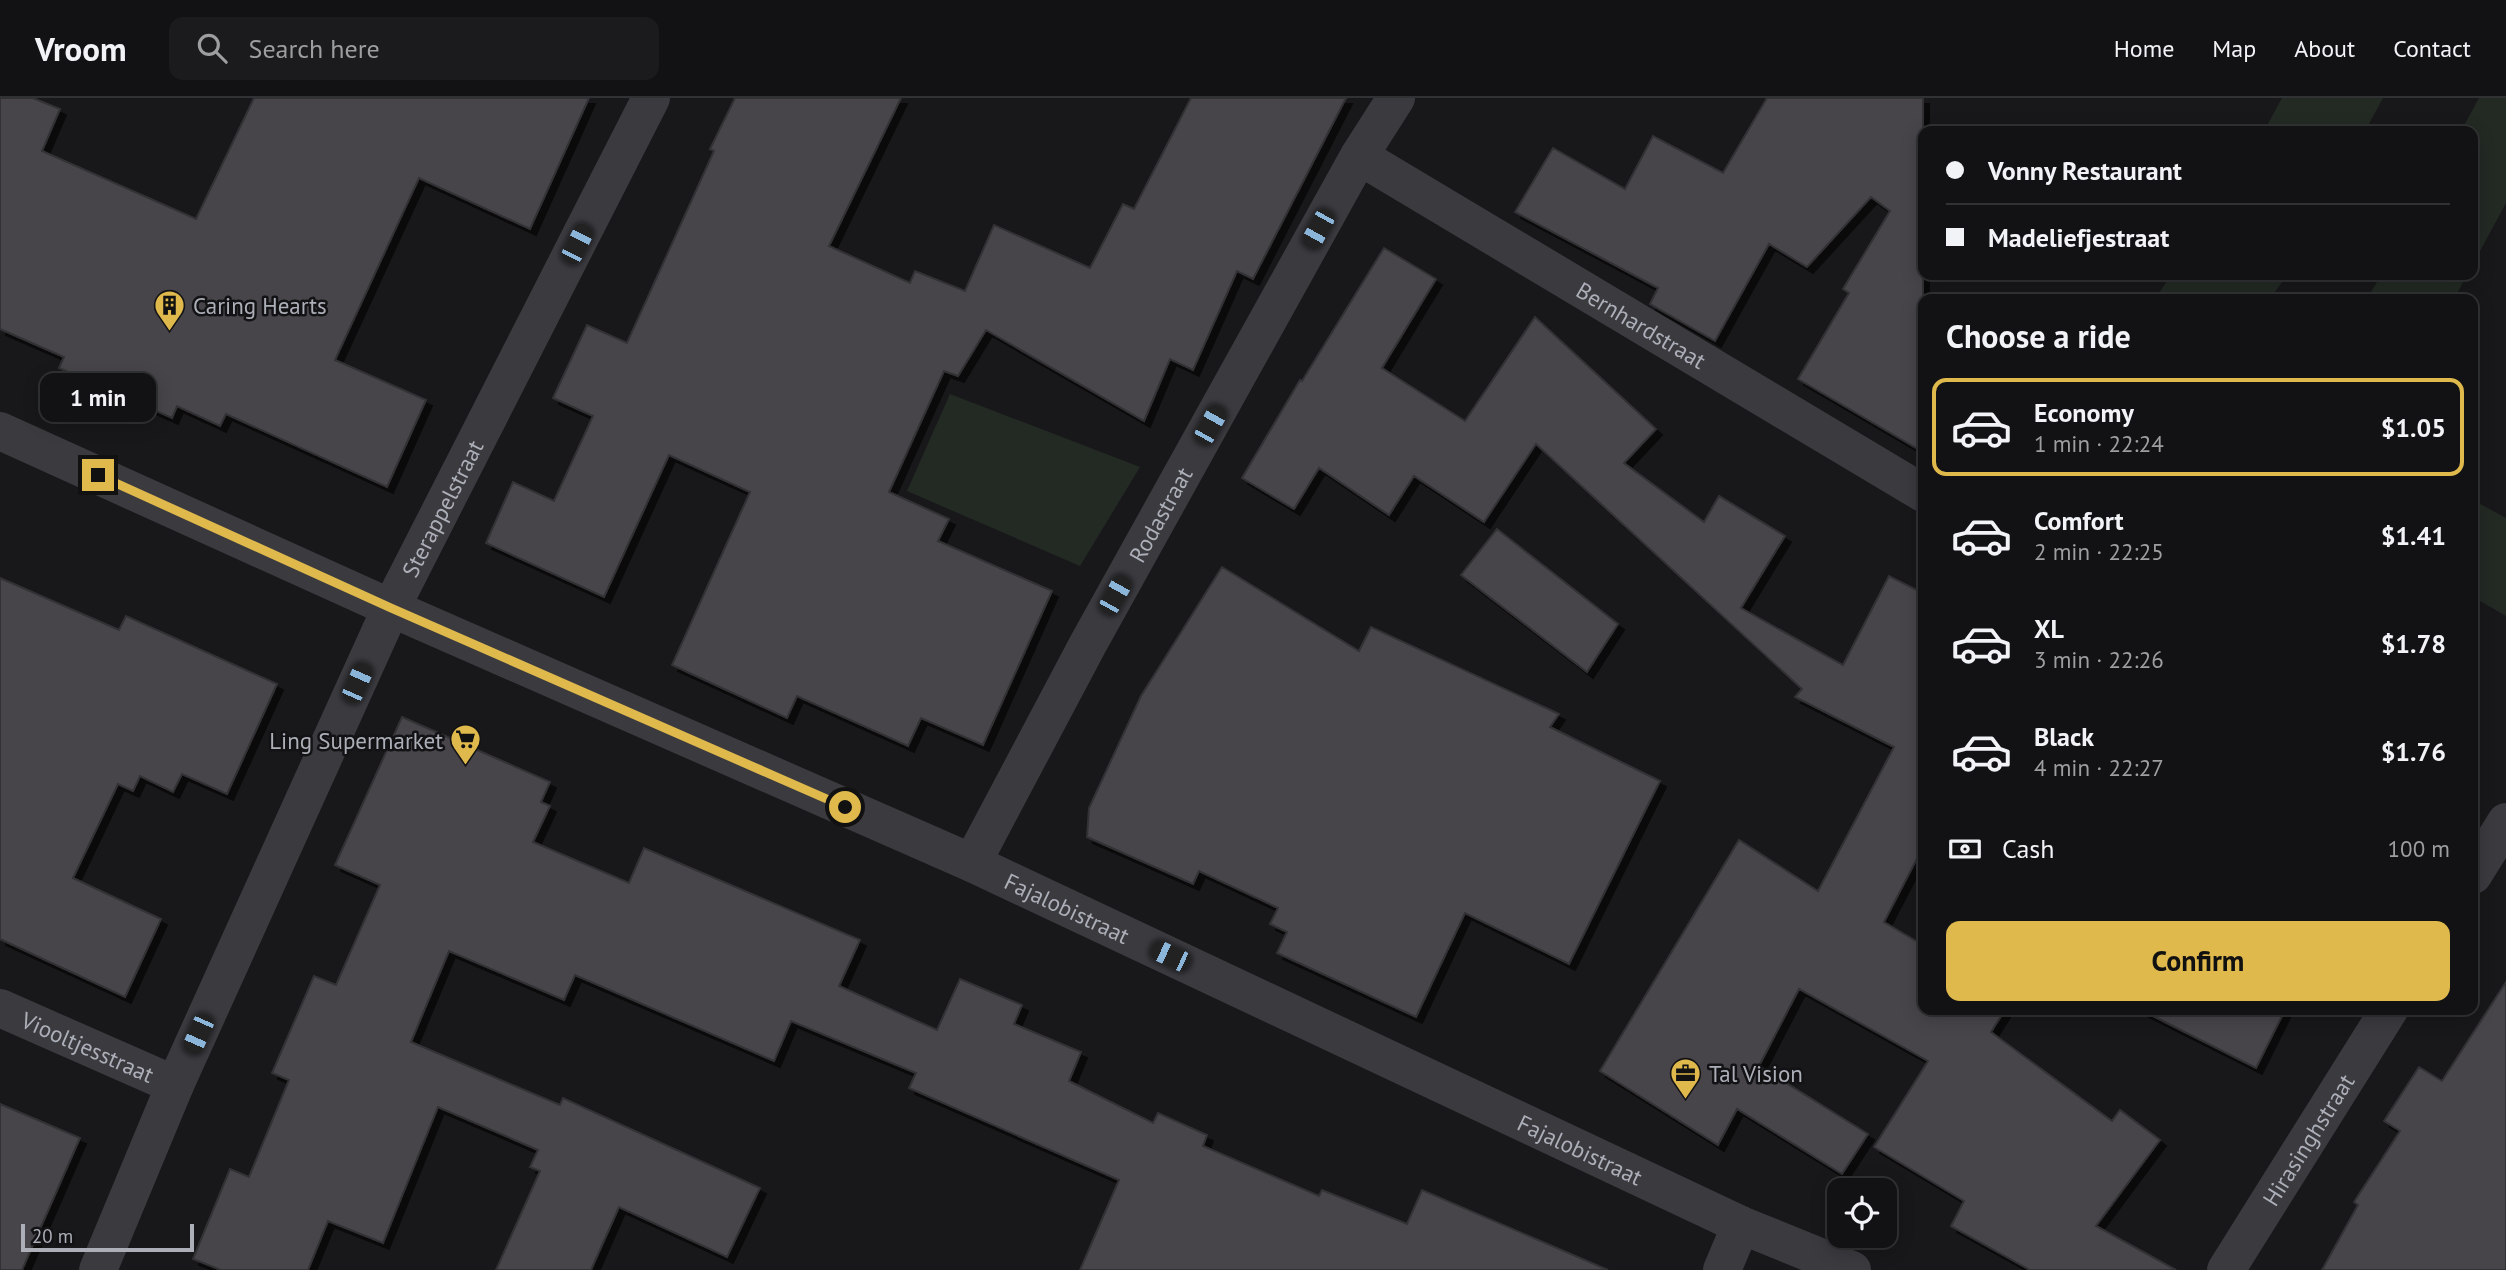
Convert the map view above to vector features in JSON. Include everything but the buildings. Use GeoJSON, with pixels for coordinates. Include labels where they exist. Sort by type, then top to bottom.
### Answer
{"type":"FeatureCollection","features":[{"type":"Feature","properties":{"kind":"street","name":"Sterappelstraat"},"geometry":{"type":"LineString","coordinates":[[98,1270],[175,1085],[391,608],[651,98]]}},
{"type":"Feature","properties":{"kind":"street","name":"Rodastraat"},"geometry":{"type":"LineString","coordinates":[[971,863],[1088,644],[1359,156],[1396,98]]}},
{"type":"Feature","properties":{"kind":"street","name":"Bernhardstraat"},"geometry":{"type":"LineString","coordinates":[[1359,156],[1918,490]]}},
{"type":"Feature","properties":{"kind":"street","name":"Fajalobistraat"},"geometry":{"type":"LineString","coordinates":[[0,430],[391,608],[971,863],[1741,1225],[1852,1270]]}},
{"type":"Feature","properties":{"kind":"street"},"geometry":{"type":"LineString","coordinates":[[2478,867],[2506,822]]}},
{"type":"Feature","properties":{"kind":"street","name":"Viooltjesstraat"},"geometry":{"type":"LineString","coordinates":[[0,1008],[175,1085]]}},
{"type":"Feature","properties":{"kind":"street","name":"Hirasinghstraat"},"geometry":{"type":"LineString","coordinates":[[2226,1270],[2386,1015]]}},
{"type":"Feature","properties":{"kind":"street"},"geometry":{"type":"LineString","coordinates":[[1722,1270],[1741,1225]]}},
{"type":"Feature","properties":{"kind":"shaded area"},"geometry":{"type":"Polygon","coordinates":[[[2282,98],[2383,98],[2368,126],[2267,126],[2282,98]]]}},
{"type":"Feature","properties":{"kind":"shaded area"},"geometry":{"type":"Polygon","coordinates":[[[2479,98],[2506,98],[2506,203],[2478,255],[2478,126],[2464,126],[2479,98]]]}},
{"type":"Feature","properties":{"kind":"shaded area"},"geometry":{"type":"Polygon","coordinates":[[[2168,280],[2283,280],[2274,294],[2158,294],[2168,280]]]}},
{"type":"Feature","properties":{"kind":"shaded area"},"geometry":{"type":"Polygon","coordinates":[[[2378,280],[2464,280],[2457,294],[2370,294],[2378,280]]]}},
{"type":"Feature","properties":{"kind":"shaded area"},"geometry":{"type":"Polygon","coordinates":[[[950,394],[1140,467],[1080,566],[907,491],[950,394]]]}},
{"type":"Feature","properties":{"kind":"shaded area"},"geometry":{"type":"Polygon","coordinates":[[[2478,503],[2506,518],[2506,616],[2478,600],[2478,503]]]}},
{"type":"Feature","properties":{"kind":"place","name":"Caring Hearts"},"geometry":{"type":"Point","coordinates":[170,332]}},
{"type":"Feature","properties":{"kind":"place","name":"Ling Supermarket"},"geometry":{"type":"Point","coordinates":[466,767]}},
{"type":"Feature","properties":{"kind":"place","name":"Tal Vision"},"geometry":{"type":"Point","coordinates":[1686,1100]}},
{"type":"Feature","properties":{"kind":"route"},"geometry":{"type":"LineString","coordinates":[[98,475],[391,608],[845,807]]}}]}
